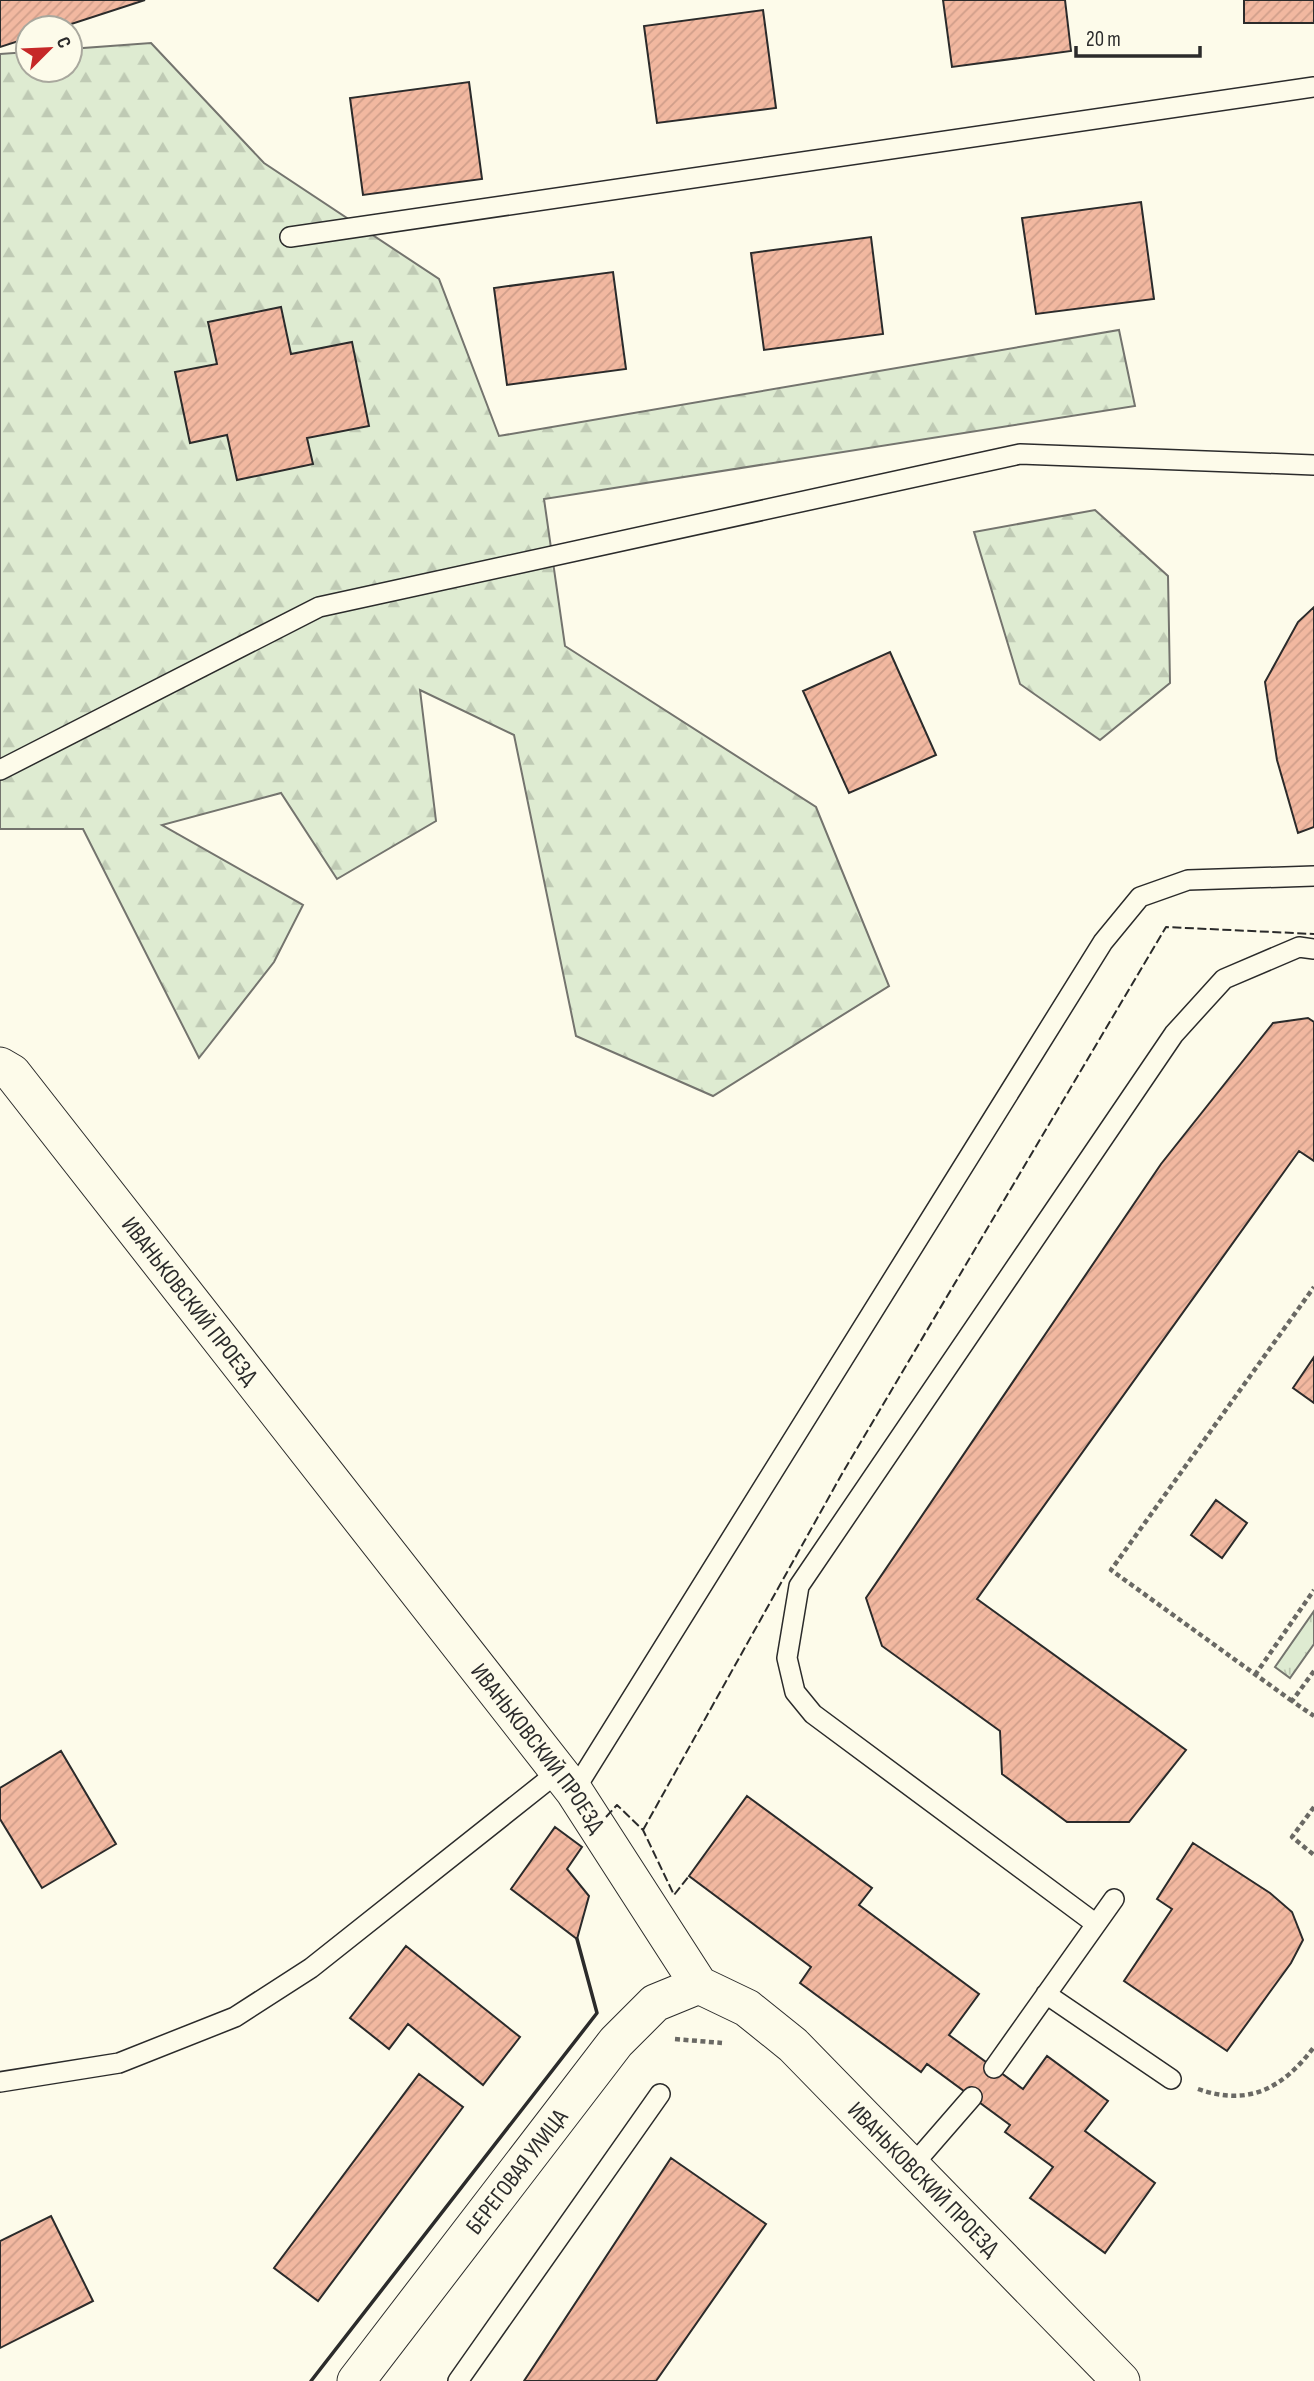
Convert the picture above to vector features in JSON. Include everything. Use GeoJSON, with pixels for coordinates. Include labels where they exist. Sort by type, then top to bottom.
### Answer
{"type":"FeatureCollection","features":[{"type":"Feature","properties":{"kind":"street","name":"ИВАНЬКОВСКИЙ ПРОЕЗД"},"geometry":{"type":"LineString","coordinates":[[4,1073],[566,1781],[699,1985],[747,2008],[793,2045],[1121,2381]]}},
{"type":"Feature","properties":{"kind":"street","name":"БЕРЕГОВАЯ УЛИЦА"},"geometry":{"type":"LineString","coordinates":[[356,2381],[616,2042],[655,2003],[699,1985]]}},
{"type":"Feature","properties":{"kind":"lane"},"geometry":{"type":"LineString","coordinates":[[290,237],[1314,87]]}},
{"type":"Feature","properties":{"kind":"lane"},"geometry":{"type":"LineString","coordinates":[[0,770],[319,607],[1020,454],[1314,465]]}},
{"type":"Feature","properties":{"kind":"lane"},"geometry":{"type":"LineString","coordinates":[[0,2082],[119,2063],[235,2017],[311,1968],[566,1781],[1103,942],[1140,897],[1188,880],[1314,876]]}},
{"type":"Feature","properties":{"kind":"lane"},"geometry":{"type":"LineString","coordinates":[[1096,1924],[813,1714],[795,1692],[787,1658],[799,1586],[1174,1034],[1224,979],[1299,947],[1314,949]]}},
{"type":"Feature","properties":{"kind":"lane"},"geometry":{"type":"LineString","coordinates":[[994,2068],[1114,1899]]}},
{"type":"Feature","properties":{"kind":"lane"},"geometry":{"type":"LineString","coordinates":[[1046,1994],[1171,2080]]}},
{"type":"Feature","properties":{"kind":"lane"},"geometry":{"type":"LineString","coordinates":[[458,2381],[660,2094]]}},
{"type":"Feature","properties":{"kind":"lane"},"geometry":{"type":"LineString","coordinates":[[912,2166],[972,2097]]}},
{"type":"Feature","properties":{"kind":"path"},"geometry":{"type":"LineString","coordinates":[[1314,1287],[1111,1570],[1314,1716]]}},
{"type":"Feature","properties":{"kind":"path"},"geometry":{"type":"LineString","coordinates":[[1255,1675],[1314,1590]]}},
{"type":"Feature","properties":{"kind":"path"},"geometry":{"type":"LineString","coordinates":[[1292,1701],[1314,1671]]}},
{"type":"Feature","properties":{"kind":"path"},"geometry":{"type":"LineString","coordinates":[[1314,1807],[1292,1838],[1314,1855]]}},
{"type":"Feature","properties":{"kind":"path"},"geometry":{"type":"LineString","coordinates":[[1171,2080],[1232,2098],[1254,2093],[1269,2089],[1290,2075],[1314,2047]]}},
{"type":"Feature","properties":{"kind":"green space"},"geometry":{"type":"Polygon","coordinates":[[[151,43],[264,163],[439,279],[499,436],[1119,330],[1135,406],[544,499],[565,646],[816,807],[889,986],[713,1096],[576,1036],[514,735],[420,690],[436,821],[337,879],[281,793],[162,825],[303,905],[274,962],[199,1058],[83,829],[0,829],[0,54],[14,53],[14,84],[84,84],[84,48],[151,43]]]}},
{"type":"Feature","properties":{"kind":"green space"},"geometry":{"type":"Polygon","coordinates":[[[1095,510],[1168,576],[1170,683],[1100,740],[1020,684],[974,532],[1095,510]]]}},
{"type":"Feature","properties":{"kind":"green space"},"geometry":{"type":"Polygon","coordinates":[[[1314,1611],[1314,1644],[1290,1678],[1275,1667],[1314,1611]]]}},
{"type":"Feature","properties":{"kind":"building"},"geometry":{"type":"Polygon","coordinates":[[[0,0],[145,0],[84,20],[84,14],[14,14],[14,42],[0,47],[0,0]]]}},
{"type":"Feature","properties":{"kind":"building"},"geometry":{"type":"Polygon","coordinates":[[[943,0],[1065,0],[1071,51],[952,67],[943,0]]]}},
{"type":"Feature","properties":{"kind":"building"},"geometry":{"type":"Polygon","coordinates":[[[1244,0],[1314,0],[1314,23],[1244,23],[1244,0]]]}},
{"type":"Feature","properties":{"kind":"building"},"geometry":{"type":"Polygon","coordinates":[[[763,10],[776,108],[657,123],[644,26],[763,10]]]}},
{"type":"Feature","properties":{"kind":"building"},"geometry":{"type":"Polygon","coordinates":[[[469,82],[482,179],[363,195],[350,98],[469,82]]]}},
{"type":"Feature","properties":{"kind":"building"},"geometry":{"type":"Polygon","coordinates":[[[1141,202],[1154,299],[1036,314],[1022,218],[1141,202]]]}},
{"type":"Feature","properties":{"kind":"building"},"geometry":{"type":"Polygon","coordinates":[[[871,237],[883,334],[764,350],[751,253],[871,237]]]}},
{"type":"Feature","properties":{"kind":"building"},"geometry":{"type":"Polygon","coordinates":[[[613,272],[626,369],[507,385],[494,288],[613,272]]]}},
{"type":"Feature","properties":{"kind":"building"},"geometry":{"type":"Polygon","coordinates":[[[281,307],[291,354],[352,342],[369,426],[307,438],[313,464],[237,480],[227,435],[190,443],[175,372],[217,364],[208,322],[281,307]]]}},
{"type":"Feature","properties":{"kind":"building"},"geometry":{"type":"Polygon","coordinates":[[[1314,607],[1314,827],[1298,833],[1277,760],[1265,682],[1298,622],[1314,607]]]}},
{"type":"Feature","properties":{"kind":"building"},"geometry":{"type":"Polygon","coordinates":[[[890,652],[936,755],[849,793],[803,691],[890,652]]]}},
{"type":"Feature","properties":{"kind":"building"},"geometry":{"type":"Polygon","coordinates":[[[1308,1018],[1314,1022],[1314,1161],[1299,1151],[977,1599],[1186,1750],[1129,1822],[1067,1822],[1002,1774],[1000,1731],[882,1646],[866,1598],[1161,1164],[1273,1023],[1308,1018]]]}},
{"type":"Feature","properties":{"kind":"building"},"geometry":{"type":"Polygon","coordinates":[[[1314,1357],[1314,1403],[1293,1388],[1314,1357]]]}},
{"type":"Feature","properties":{"kind":"building"},"geometry":{"type":"Polygon","coordinates":[[[1216,1500],[1247,1523],[1222,1558],[1191,1535],[1216,1500]]]}},
{"type":"Feature","properties":{"kind":"building"},"geometry":{"type":"Polygon","coordinates":[[[61,1751],[116,1844],[42,1888],[0,1819],[0,1788],[61,1751]]]}},
{"type":"Feature","properties":{"kind":"building"},"geometry":{"type":"Polygon","coordinates":[[[747,1796],[872,1888],[859,1905],[979,1994],[949,2035],[1023,2089],[1047,2056],[1108,2101],[1085,2131],[1155,2183],[1105,2253],[1030,2198],[1053,2167],[1005,2132],[1010,2125],[927,2064],[921,2072],[800,1983],[811,1967],[689,1876],[747,1796]]]}},
{"type":"Feature","properties":{"kind":"building"},"geometry":{"type":"Polygon","coordinates":[[[555,1827],[582,1847],[567,1869],[589,1896],[577,1939],[511,1889],[555,1827]]]}},
{"type":"Feature","properties":{"kind":"building"},"geometry":{"type":"Polygon","coordinates":[[[1193,1843],[1270,1893],[1292,1912],[1303,1940],[1291,1963],[1227,2051],[1124,1981],[1172,1909],[1157,1899],[1193,1843]]]}},
{"type":"Feature","properties":{"kind":"building"},"geometry":{"type":"Polygon","coordinates":[[[406,1946],[520,2037],[483,2085],[408,2024],[389,2049],[350,2018],[406,1946]]]}},
{"type":"Feature","properties":{"kind":"building"},"geometry":{"type":"Polygon","coordinates":[[[419,2074],[463,2107],[318,2301],[274,2268],[419,2074]]]}},
{"type":"Feature","properties":{"kind":"building"},"geometry":{"type":"Polygon","coordinates":[[[671,2158],[766,2224],[656,2381],[524,2381],[671,2158]]]}},
{"type":"Feature","properties":{"kind":"building"},"geometry":{"type":"Polygon","coordinates":[[[51,2216],[93,2301],[0,2348],[0,2241],[51,2216]]]}},
{"type":"Feature","properties":{"kind":"fence"},"geometry":{"type":"LineString","coordinates":[[643,1830],[843,1472],[1166,927],[1314,934]]}},
{"type":"Feature","properties":{"kind":"fence"},"geometry":{"type":"LineString","coordinates":[[606,1817],[617,1805],[643,1830],[674,1895],[689,1876]]}},
{"type":"Feature","properties":{"kind":"wall"},"geometry":{"type":"LineString","coordinates":[[311,2381],[597,2013],[577,1939]]}}]}
